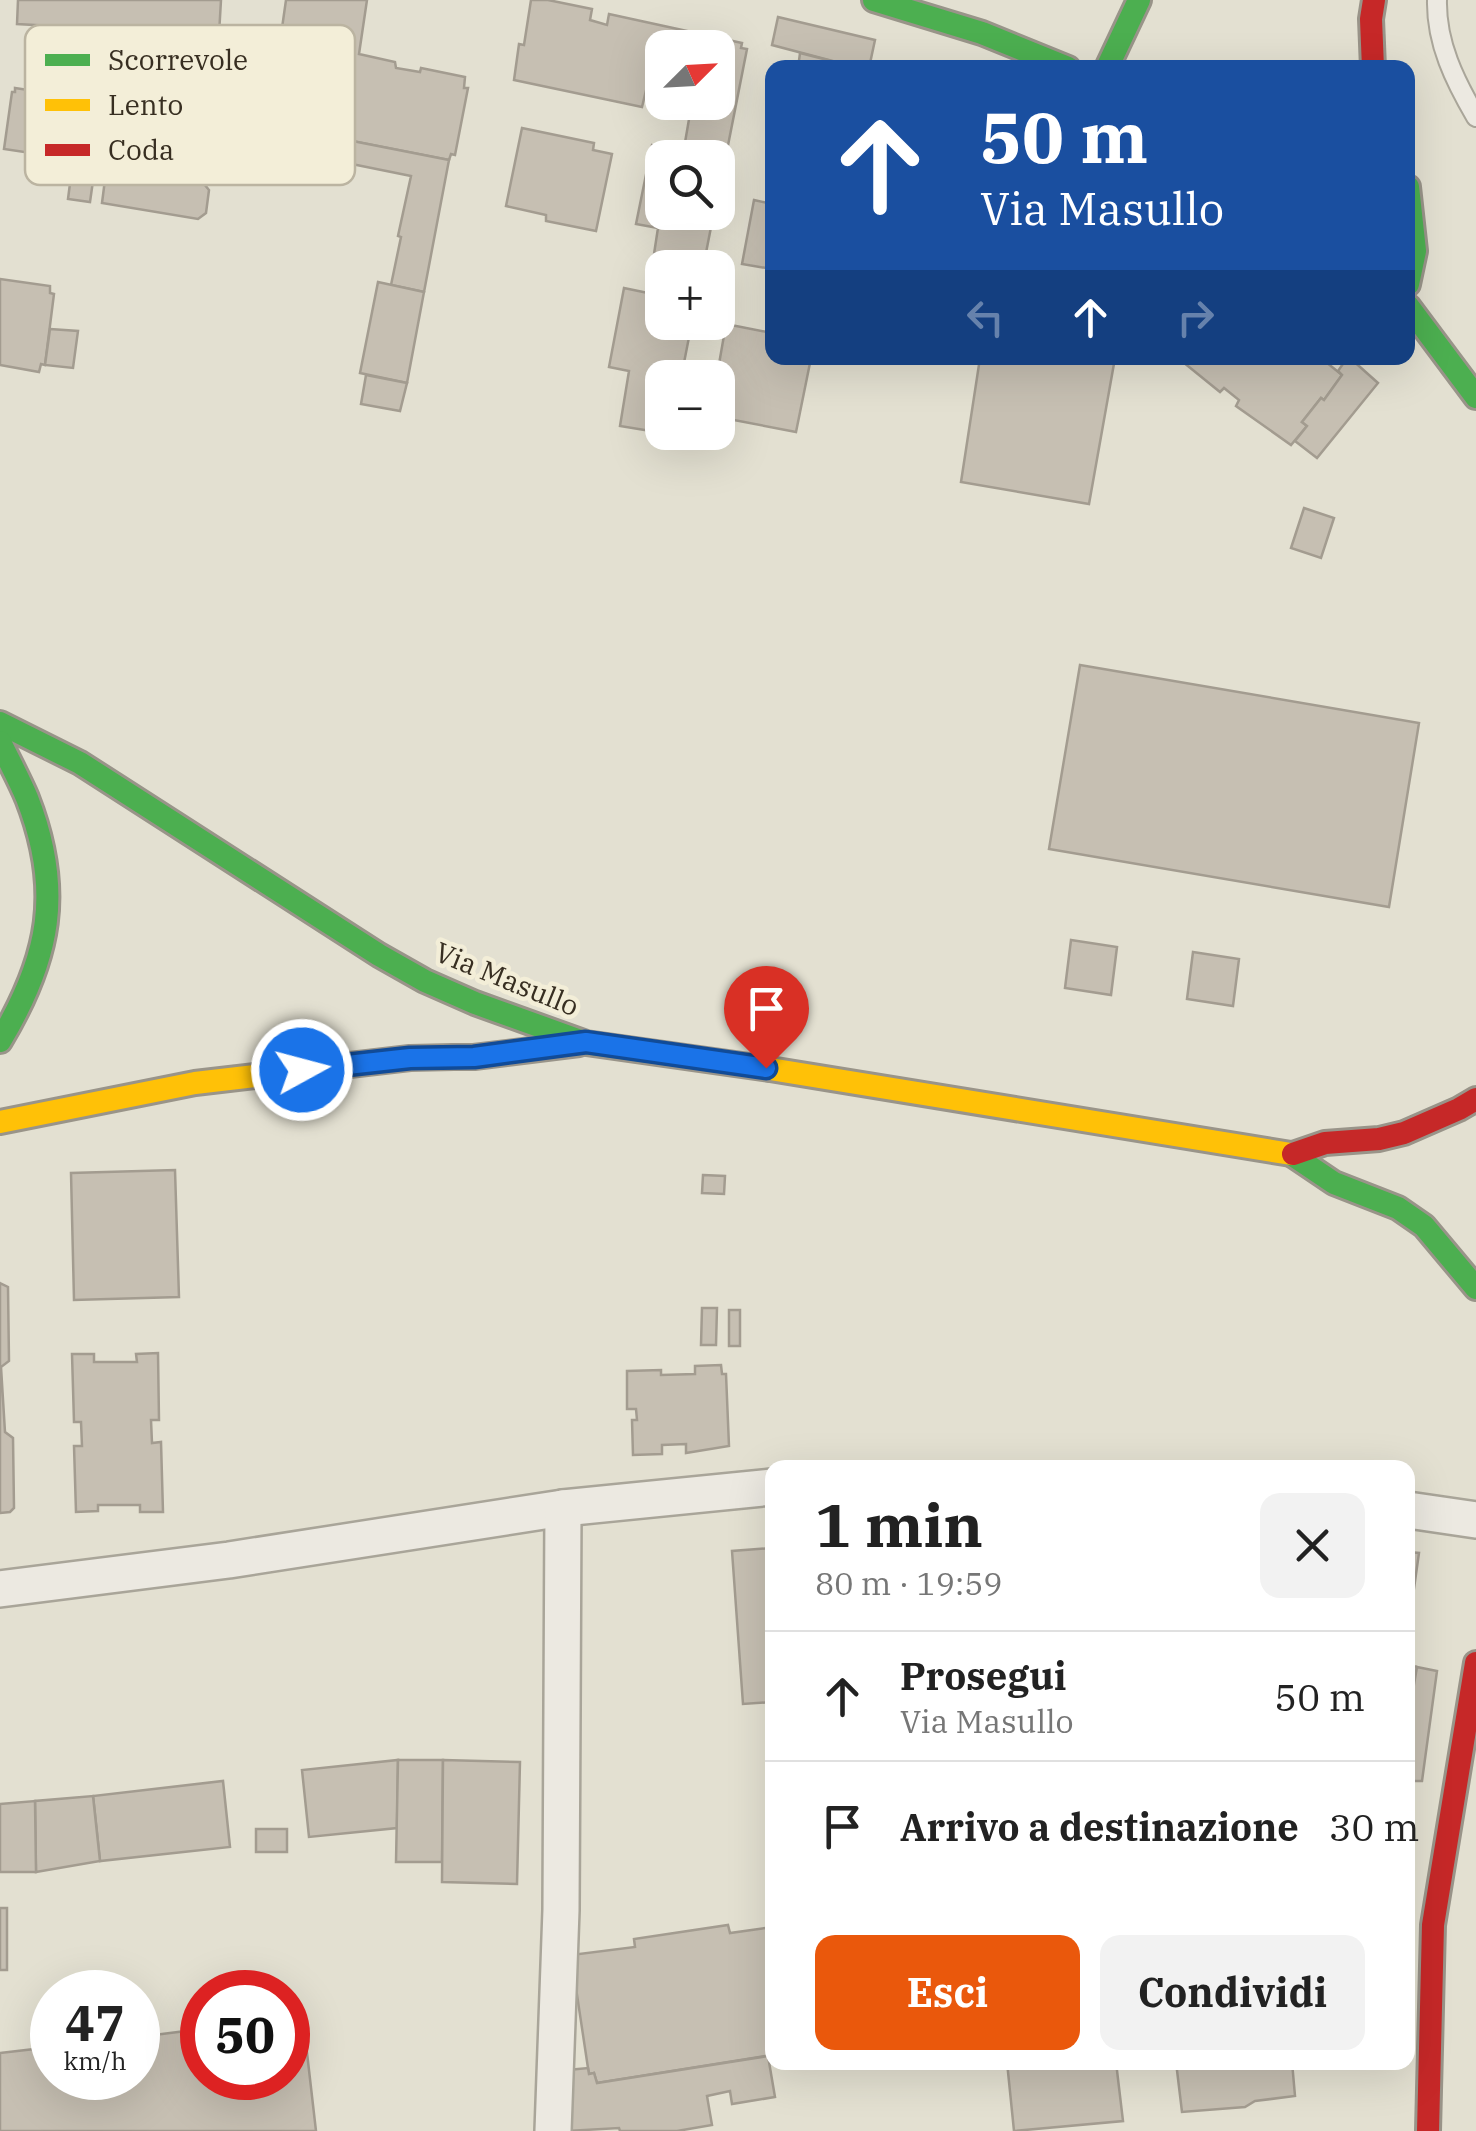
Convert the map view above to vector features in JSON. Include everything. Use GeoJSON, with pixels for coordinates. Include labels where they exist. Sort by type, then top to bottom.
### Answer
{"type":"FeatureCollection","features":[{"type":"Feature","properties":{"kind":"main road"},"geometry":{"type":"LineString","coordinates":[[874,0],[906,26],[982,33],[1043,60]]}},
{"type":"Feature","properties":{"kind":"main road"},"geometry":{"type":"LineString","coordinates":[[1111,60],[1139,0]]}},
{"type":"Feature","properties":{"kind":"main road"},"geometry":{"type":"LineString","coordinates":[[1372,60],[1370,19],[1374,0]]}},
{"type":"Feature","properties":{"kind":"main road"},"geometry":{"type":"LineString","coordinates":[[1415,315],[1476,397]]}},
{"type":"Feature","properties":{"kind":"main road","name":"Via Masullo"},"geometry":{"type":"LineString","coordinates":[[0,723],[80,762],[362,944],[424,981],[475,1003],[586,1042],[1293,1154],[1334,1184],[1398,1208],[1424,1226],[1476,1288]]}},
{"type":"Feature","properties":{"kind":"main road"},"geometry":{"type":"LineString","coordinates":[[0,742],[40,836],[48,876],[49,911],[33,983],[0,1041]]}},
{"type":"Feature","properties":{"kind":"main road"},"geometry":{"type":"LineString","coordinates":[[0,1122],[196,1083],[410,1058],[474,1057],[586,1042]]}},
{"type":"Feature","properties":{"kind":"main road","name":"Via Masullo"},"geometry":{"type":"LineString","coordinates":[[1293,1154],[1325,1143],[1404,1133],[1476,1099]]}},
{"type":"Feature","properties":{"kind":"main road"},"geometry":{"type":"LineString","coordinates":[[1428,2131],[1427,1922],[1476,1662]]}},
{"type":"Feature","properties":{"kind":"street"},"geometry":{"type":"LineString","coordinates":[[0,1589],[230,1560],[563,1508],[765,1488]]}},
{"type":"Feature","properties":{"kind":"street"},"geometry":{"type":"LineString","coordinates":[[554,2131],[561,1910],[563,1508]]}},
{"type":"Feature","properties":{"kind":"street"},"geometry":{"type":"LineString","coordinates":[[1415,1511],[1476,1520]]}},
{"type":"Feature","properties":{"kind":"lane"},"geometry":{"type":"LineString","coordinates":[[1437,9],[1445,54],[1476,117]]}},
{"type":"Feature","properties":{"kind":"building"},"geometry":{"type":"Polygon","coordinates":[[[18,0],[221,0],[220,25],[17,24],[18,0]]]}},
{"type":"Feature","properties":{"kind":"building"},"geometry":{"type":"Polygon","coordinates":[[[286,0],[367,0],[359,54],[395,62],[396,68],[420,72],[421,68],[465,77],[464,88],[468,88],[455,155],[451,154],[449,160],[355,142],[355,25],[282,25],[286,0]]]}},
{"type":"Feature","properties":{"kind":"building"},"geometry":{"type":"Polygon","coordinates":[[[531,0],[592,9],[590,20],[607,25],[609,14],[682,30],[645,30],[642,107],[514,80],[519,44],[524,45],[531,0]]]}},
{"type":"Feature","properties":{"kind":"building"},"geometry":{"type":"Polygon","coordinates":[[[778,17],[875,40],[871,60],[829,60],[772,45],[778,17]]]}},
{"type":"Feature","properties":{"kind":"building"},"geometry":{"type":"Polygon","coordinates":[[[735,41],[747,49],[735,110],[735,41]]]}},
{"type":"Feature","properties":{"kind":"building"},"geometry":{"type":"Polygon","coordinates":[[[800,53],[828,60],[799,60],[800,53]]]}},
{"type":"Feature","properties":{"kind":"building"},"geometry":{"type":"Polygon","coordinates":[[[15,88],[25,90],[25,152],[4,149],[15,88]]]}},
{"type":"Feature","properties":{"kind":"building"},"geometry":{"type":"Polygon","coordinates":[[[689,120],[733,120],[729,140],[685,140],[689,120]]]}},
{"type":"Feature","properties":{"kind":"building"},"geometry":{"type":"Polygon","coordinates":[[[522,128],[594,143],[593,150],[612,154],[596,231],[546,221],[546,215],[506,206],[522,128]]]}},
{"type":"Feature","properties":{"kind":"building"},"geometry":{"type":"Polygon","coordinates":[[[355,142],[449,160],[424,292],[391,285],[411,176],[355,165],[355,142]]]}},
{"type":"Feature","properties":{"kind":"building"},"geometry":{"type":"Polygon","coordinates":[[[645,180],[645,226],[636,224],[645,180]]]}},
{"type":"Feature","properties":{"kind":"building"},"geometry":{"type":"Polygon","coordinates":[[[70,185],[92,185],[90,202],[68,199],[70,185]]]}},
{"type":"Feature","properties":{"kind":"building"},"geometry":{"type":"Polygon","coordinates":[[[104,185],[205,185],[209,190],[206,213],[198,219],[102,203],[104,185]]]}},
{"type":"Feature","properties":{"kind":"building"},"geometry":{"type":"Polygon","coordinates":[[[754,200],[765,202],[765,268],[742,264],[754,200]]]}},
{"type":"Feature","properties":{"kind":"building"},"geometry":{"type":"Polygon","coordinates":[[[658,230],[710,230],[707,250],[655,250],[658,230]]]}},
{"type":"Feature","properties":{"kind":"building"},"geometry":{"type":"Polygon","coordinates":[[[0,279],[50,286],[50,293],[54,294],[45,365],[41,364],[39,372],[0,365],[0,279]]]}},
{"type":"Feature","properties":{"kind":"building"},"geometry":{"type":"Polygon","coordinates":[[[378,282],[424,292],[407,383],[360,373],[378,282]]]}},
{"type":"Feature","properties":{"kind":"building"},"geometry":{"type":"Polygon","coordinates":[[[624,288],[645,292],[645,340],[688,340],[685,360],[645,360],[645,430],[620,426],[629,371],[609,367],[624,288]]]}},
{"type":"Feature","properties":{"kind":"building"},"geometry":{"type":"Polygon","coordinates":[[[735,326],[765,332],[765,365],[810,365],[796,432],[735,420],[735,360],[720,360],[723,340],[735,340],[735,326]]]}},
{"type":"Feature","properties":{"kind":"building"},"geometry":{"type":"Polygon","coordinates":[[[50,329],[78,331],[73,368],[45,365],[50,329]]]}},
{"type":"Feature","properties":{"kind":"building"},"geometry":{"type":"Polygon","coordinates":[[[979,365],[1114,365],[1089,504],[961,482],[979,365]]]}},
{"type":"Feature","properties":{"kind":"building"},"geometry":{"type":"Polygon","coordinates":[[[1187,365],[1330,365],[1342,375],[1302,422],[1307,426],[1291,445],[1236,406],[1239,400],[1224,388],[1220,392],[1187,365]]]}},
{"type":"Feature","properties":{"kind":"building"},"geometry":{"type":"Polygon","coordinates":[[[1342,365],[1358,365],[1378,383],[1317,458],[1295,441],[1307,426],[1302,422],[1342,375],[1338,371],[1342,365]]]}},
{"type":"Feature","properties":{"kind":"building"},"geometry":{"type":"Polygon","coordinates":[[[366,375],[407,383],[400,411],[361,404],[366,375]]]}},
{"type":"Feature","properties":{"kind":"building"},"geometry":{"type":"Polygon","coordinates":[[[1304,508],[1334,518],[1321,558],[1291,548],[1304,508]]]}},
{"type":"Feature","properties":{"kind":"building"},"geometry":{"type":"Polygon","coordinates":[[[1080,665],[1419,723],[1389,907],[1049,849],[1080,665]]]}},
{"type":"Feature","properties":{"kind":"building"},"geometry":{"type":"Polygon","coordinates":[[[1071,940],[1117,947],[1111,995],[1065,988],[1071,940]]]}},
{"type":"Feature","properties":{"kind":"building"},"geometry":{"type":"Polygon","coordinates":[[[1193,952],[1239,959],[1233,1006],[1187,999],[1193,952]]]}},
{"type":"Feature","properties":{"kind":"building"},"geometry":{"type":"Polygon","coordinates":[[[175,1170],[179,1297],[74,1300],[71,1173],[175,1170]]]}},
{"type":"Feature","properties":{"kind":"building"},"geometry":{"type":"Polygon","coordinates":[[[703,1175],[725,1176],[724,1194],[702,1193],[703,1175]]]}},
{"type":"Feature","properties":{"kind":"building"},"geometry":{"type":"Polygon","coordinates":[[[0,1283],[8,1287],[9,1361],[1,1367],[5,1432],[13,1438],[14,1508],[0,1513],[0,1283]]]}},
{"type":"Feature","properties":{"kind":"building"},"geometry":{"type":"Polygon","coordinates":[[[702,1308],[717,1308],[716,1345],[701,1345],[702,1308]]]}},
{"type":"Feature","properties":{"kind":"building"},"geometry":{"type":"Polygon","coordinates":[[[729,1310],[740,1310],[740,1346],[729,1346],[729,1310]]]}},
{"type":"Feature","properties":{"kind":"building"},"geometry":{"type":"Polygon","coordinates":[[[158,1353],[159,1420],[151,1420],[152,1443],[161,1442],[163,1512],[140,1512],[140,1505],[98,1505],[98,1511],[76,1512],[74,1446],[82,1446],[81,1422],[74,1422],[72,1354],[94,1354],[94,1362],[137,1362],[136,1354],[158,1353]]]}},
{"type":"Feature","properties":{"kind":"building"},"geometry":{"type":"Polygon","coordinates":[[[721,1365],[722,1374],[726,1374],[729,1446],[686,1453],[686,1444],[662,1445],[662,1454],[633,1455],[632,1420],[637,1420],[636,1409],[627,1409],[627,1371],[695,1374],[695,1366],[721,1365]]]}},
{"type":"Feature","properties":{"kind":"building"},"geometry":{"type":"Polygon","coordinates":[[[765,1549],[765,1702],[743,1704],[732,1551],[765,1549]]]}},
{"type":"Feature","properties":{"kind":"building"},"geometry":{"type":"Polygon","coordinates":[[[1417,1667],[1437,1671],[1422,1781],[1415,1781],[1417,1667]]]}},
{"type":"Feature","properties":{"kind":"building"},"geometry":{"type":"Polygon","coordinates":[[[398,1760],[397,1828],[309,1837],[302,1770],[398,1760]]]}},
{"type":"Feature","properties":{"kind":"building"},"geometry":{"type":"Polygon","coordinates":[[[398,1760],[443,1760],[442,1862],[396,1862],[398,1760]]]}},
{"type":"Feature","properties":{"kind":"building"},"geometry":{"type":"Polygon","coordinates":[[[443,1760],[520,1762],[517,1884],[442,1882],[443,1760]]]}},
{"type":"Feature","properties":{"kind":"building"},"geometry":{"type":"Polygon","coordinates":[[[223,1781],[230,1847],[100,1861],[93,1796],[223,1781]]]}},
{"type":"Feature","properties":{"kind":"building"},"geometry":{"type":"Polygon","coordinates":[[[93,1796],[100,1861],[36,1872],[35,1801],[93,1796]]]}},
{"type":"Feature","properties":{"kind":"building"},"geometry":{"type":"Polygon","coordinates":[[[35,1801],[36,1872],[0,1872],[0,1804],[35,1801]]]}},
{"type":"Feature","properties":{"kind":"building"},"geometry":{"type":"Polygon","coordinates":[[[256,1829],[287,1829],[287,1852],[256,1852],[256,1829]]]}},
{"type":"Feature","properties":{"kind":"building"},"geometry":{"type":"Polygon","coordinates":[[[0,1908],[7,1908],[7,1970],[0,1970],[0,1908]]]}},
{"type":"Feature","properties":{"kind":"building"},"geometry":{"type":"Polygon","coordinates":[[[728,1925],[730,1933],[765,1928],[765,2056],[597,2083],[594,2073],[589,2074],[571,1955],[635,1947],[634,1939],[728,1925]]]}},
{"type":"Feature","properties":{"kind":"building"},"geometry":{"type":"Polygon","coordinates":[[[180,2032],[180,2100],[310,2100],[310,2079],[316,2131],[0,2131],[0,2053],[30,2050],[30,2100],[160,2100],[160,2034],[180,2032]]]}},
{"type":"Feature","properties":{"kind":"building"},"geometry":{"type":"Polygon","coordinates":[[[765,2056],[765,2070],[770,2070],[775,2097],[732,2104],[730,2091],[707,2096],[712,2125],[677,2131],[567,2131],[568,2070],[588,2068],[597,2083],[765,2056]]]}},
{"type":"Feature","properties":{"kind":"building"},"geometry":{"type":"Polygon","coordinates":[[[1008,2070],[1117,2070],[1123,2121],[1014,2131],[1008,2070]]]}},
{"type":"Feature","properties":{"kind":"building"},"geometry":{"type":"Polygon","coordinates":[[[1177,2070],[1293,2070],[1295,2096],[1255,2101],[1245,2107],[1182,2112],[1177,2070]]]}},
{"type":"Feature","properties":{"kind":"traffic: fast"},"geometry":{"type":"LineString","coordinates":[[874,0],[982,33],[1048,60]]}},
{"type":"Feature","properties":{"kind":"traffic: fast"},"geometry":{"type":"LineString","coordinates":[[1111,60],[1139,0]]}},
{"type":"Feature","properties":{"kind":"traffic: fast"},"geometry":{"type":"LineString","coordinates":[[1415,315],[1476,397]]}},
{"type":"Feature","properties":{"kind":"traffic: fast"},"geometry":{"type":"LineString","coordinates":[[0,723],[80,763],[425,981],[586,1043],[770,1069]]}},
{"type":"Feature","properties":{"kind":"traffic: fast"},"geometry":{"type":"LineString","coordinates":[[0,742],[38,831],[47,893],[40,952],[17,1011],[0,1041]]}},
{"type":"Feature","properties":{"kind":"traffic: fast"},"geometry":{"type":"LineString","coordinates":[[454,1057],[579,1044]]}},
{"type":"Feature","properties":{"kind":"traffic: fast"},"geometry":{"type":"LineString","coordinates":[[1291,1154],[1334,1183],[1398,1208],[1424,1226],[1476,1288]]}},
{"type":"Feature","properties":{"kind":"traffic: slow"},"geometry":{"type":"LineString","coordinates":[[0,1122],[195,1083],[410,1058],[454,1057]]}},
{"type":"Feature","properties":{"kind":"traffic: slow"},"geometry":{"type":"LineString","coordinates":[[770,1069],[1291,1154]]}},
{"type":"Feature","properties":{"kind":"traffic: jam"},"geometry":{"type":"LineString","coordinates":[[1373,60],[1374,0]]}},
{"type":"Feature","properties":{"kind":"traffic: jam"},"geometry":{"type":"LineString","coordinates":[[1293,1154],[1325,1143],[1404,1133],[1476,1099]]}},
{"type":"Feature","properties":{"kind":"traffic: jam"},"geometry":{"type":"LineString","coordinates":[[1428,2131],[1433,1925],[1476,1663]]}},
{"type":"Feature","properties":{"kind":"route"},"geometry":{"type":"LineString","coordinates":[[302,1070],[410,1058],[474,1057],[586,1042],[766,1068]]}}]}
